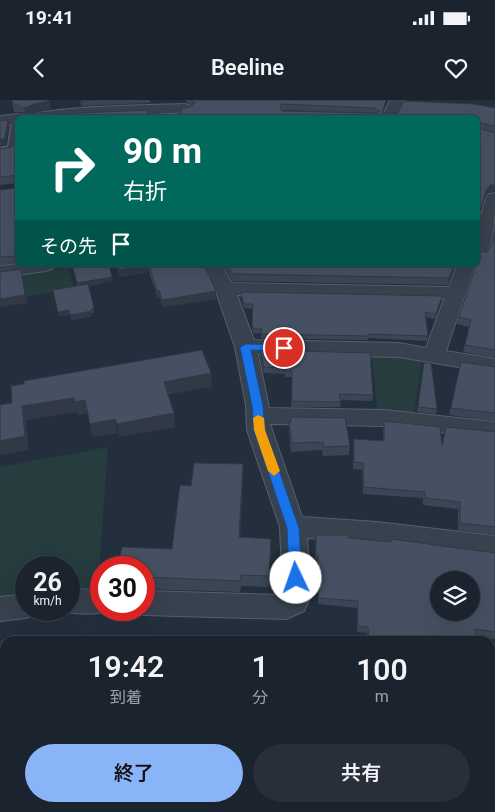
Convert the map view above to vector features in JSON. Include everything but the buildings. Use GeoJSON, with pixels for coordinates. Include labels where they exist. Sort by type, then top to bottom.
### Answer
{"type":"FeatureCollection","features":[{"type":"Feature","properties":{"kind":"street"},"geometry":{"type":"LineString","coordinates":[[390,115],[397,100]]}},
{"type":"Feature","properties":{"kind":"street"},"geometry":{"type":"LineString","coordinates":[[46,115],[77,107],[185,109]]}},
{"type":"Feature","properties":{"kind":"street"},"geometry":{"type":"LineString","coordinates":[[0,121],[15,119]]}},
{"type":"Feature","properties":{"kind":"street"},"geometry":{"type":"LineString","coordinates":[[480,247],[495,198]]}},
{"type":"Feature","properties":{"kind":"street"},"geometry":{"type":"LineString","coordinates":[[480,254],[495,258]]}},
{"type":"Feature","properties":{"kind":"street"},"geometry":{"type":"LineString","coordinates":[[0,272],[32,267]]}},
{"type":"Feature","properties":{"kind":"street"},"geometry":{"type":"LineString","coordinates":[[155,603],[286,607],[294,603],[297,595],[293,528],[259,430],[246,347],[225,289],[213,267]]}},
{"type":"Feature","properties":{"kind":"street"},"geometry":{"type":"LineString","coordinates":[[434,356],[465,267]]}},
{"type":"Feature","properties":{"kind":"street"},"geometry":{"type":"LineString","coordinates":[[225,289],[457,293]]}},
{"type":"Feature","properties":{"kind":"street"},"geometry":{"type":"LineString","coordinates":[[246,347],[399,350],[495,366]]}},
{"type":"Feature","properties":{"kind":"street"},"geometry":{"type":"LineString","coordinates":[[258,416],[384,418],[495,430]]}},
{"type":"Feature","properties":{"kind":"street"},"geometry":{"type":"LineString","coordinates":[[293,528],[377,532],[495,547]]}},
{"type":"Feature","properties":{"kind":"street"},"geometry":{"type":"LineString","coordinates":[[0,609],[15,607]]}},
{"type":"Feature","properties":{"kind":"lane"},"geometry":{"type":"LineString","coordinates":[[0,151],[10,150],[15,144]]}},
{"type":"Feature","properties":{"kind":"green space"},"geometry":{"type":"Polygon","coordinates":[[[68,267],[74,288],[20,298],[16,276],[68,267]]]}},
{"type":"Feature","properties":{"kind":"green space"},"geometry":{"type":"Polygon","coordinates":[[[372,356],[422,361],[414,414],[377,410],[372,356]]]}},
{"type":"Feature","properties":{"kind":"green space"},"geometry":{"type":"Polygon","coordinates":[[[108,447],[100,556],[90,556],[90,587],[80,588],[80,556],[15,556],[15,596],[0,598],[0,467],[108,447]]]}},
{"type":"Feature","properties":{"kind":"slow traffic"},"geometry":{"type":"LineString","coordinates":[[258,418],[259,430],[274,471]]}},
{"type":"Feature","properties":{"kind":"route"},"geometry":{"type":"LineString","coordinates":[[284,348],[246,347],[257,406],[259,430],[293,528],[296,578]]}}]}
